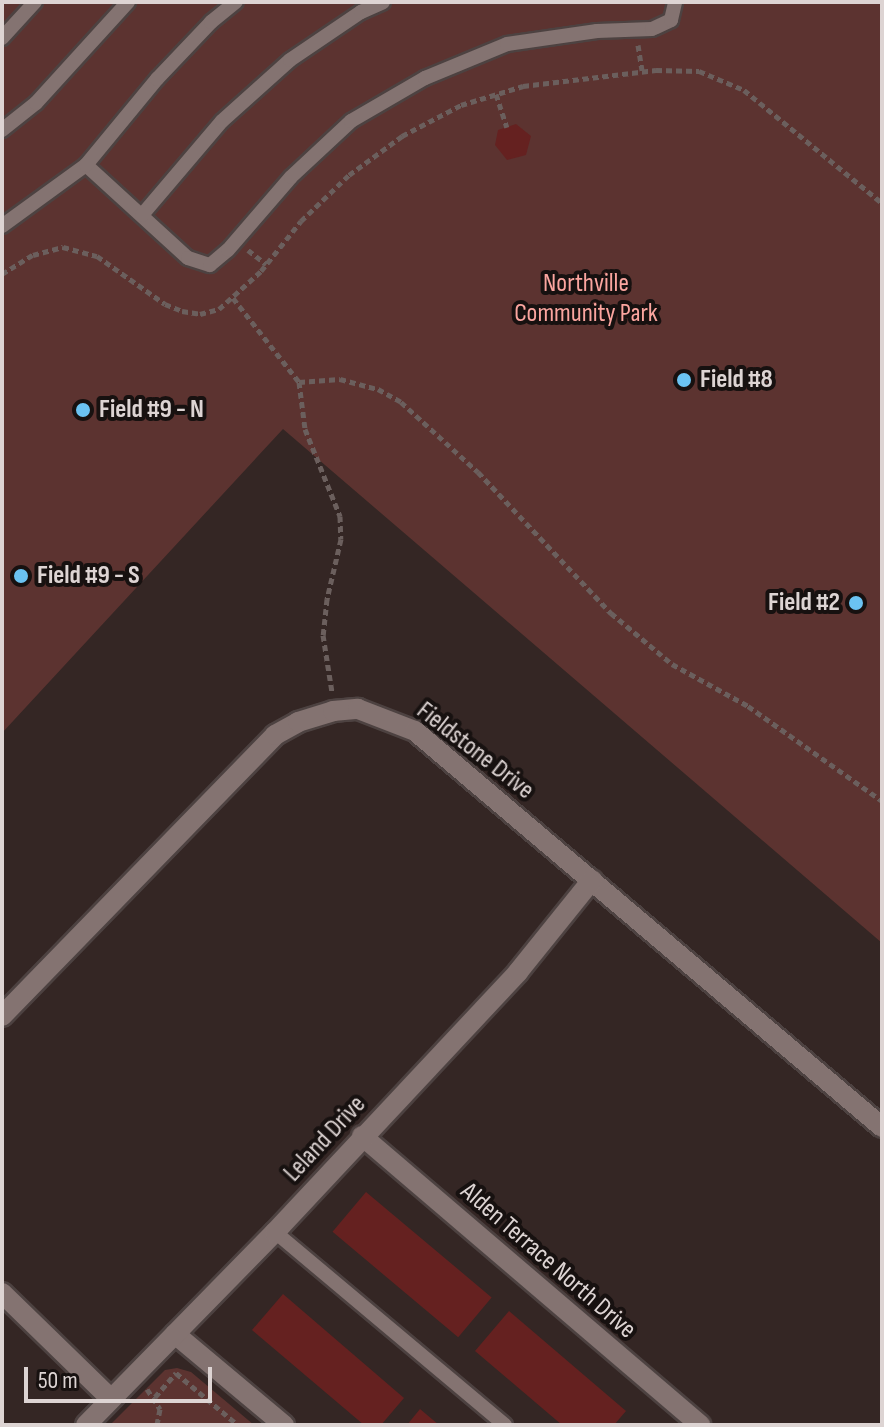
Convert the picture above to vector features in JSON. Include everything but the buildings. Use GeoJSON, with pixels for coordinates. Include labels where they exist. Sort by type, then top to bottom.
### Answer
{"type":"FeatureCollection","features":[{"type":"Feature","properties":{"kind":"street","name":"Fieldstone Drive"},"geometry":{"type":"LineString","coordinates":[[2,1016],[275,735],[298,722],[333,711],[358,709],[390,718],[415,731],[882,1127]]}},
{"type":"Feature","properties":{"kind":"street","name":"Leland Drive"},"geometry":{"type":"LineString","coordinates":[[86,1425],[275,1232],[518,972],[592,880]]}},
{"type":"Feature","properties":{"kind":"street","name":"Alden Terrace North Drive"},"geometry":{"type":"LineString","coordinates":[[362,1136],[700,1425]]}},
{"type":"Feature","properties":{"kind":"street"},"geometry":{"type":"LineString","coordinates":[[2,1293],[110,1398]]}},
{"type":"Feature","properties":{"kind":"street"},"geometry":{"type":"LineString","coordinates":[[175,1334],[284,1425]]}},
{"type":"Feature","properties":{"kind":"lane"},"geometry":{"type":"LineString","coordinates":[[2,38],[35,2]]}},
{"type":"Feature","properties":{"kind":"lane"},"geometry":{"type":"LineString","coordinates":[[2,130],[36,103],[128,2]]}},
{"type":"Feature","properties":{"kind":"lane"},"geometry":{"type":"LineString","coordinates":[[2,226],[86,165],[157,79],[211,22],[236,2]]}},
{"type":"Feature","properties":{"kind":"lane"},"geometry":{"type":"LineString","coordinates":[[142,215],[222,121],[290,60],[361,12],[383,2]]}},
{"type":"Feature","properties":{"kind":"lane"},"geometry":{"type":"LineString","coordinates":[[86,165],[188,258],[210,265],[228,250],[291,177],[351,121],[425,78],[507,44],[597,31],[652,29],[671,20],[675,2]]}},
{"type":"Feature","properties":{"kind":"lane"},"geometry":{"type":"LineString","coordinates":[[275,1232],[505,1425]]}},
{"type":"Feature","properties":{"kind":"path"},"geometry":{"type":"LineString","coordinates":[[2,274],[33,255],[63,247],[97,256],[165,304],[182,311],[200,314],[219,309],[233,298],[301,221],[349,175],[402,136],[461,105],[496,94],[586,76],[699,71],[744,90],[882,203]]}},
{"type":"Feature","properties":{"kind":"path"},"geometry":{"type":"LineString","coordinates":[[496,94],[507,127]]}},
{"type":"Feature","properties":{"kind":"path"},"geometry":{"type":"LineString","coordinates":[[233,298],[299,382],[305,429],[340,516],[341,539],[327,599],[323,635],[331,672],[333,711]]}},
{"type":"Feature","properties":{"kind":"path"},"geometry":{"type":"LineString","coordinates":[[299,382],[340,379],[378,389],[401,402],[478,472],[611,613],[672,664],[785,730],[882,801]]}},
{"type":"Feature","properties":{"kind":"path"},"geometry":{"type":"LineString","coordinates":[[155,1397],[176,1373],[238,1425]]}},
{"type":"Feature","properties":{"kind":"path"},"geometry":{"type":"LineString","coordinates":[[144,1385],[155,1397],[160,1409],[157,1425]]}},
{"type":"Feature","properties":{"kind":"green space","name":"Northville Community Park"},"geometry":{"type":"Polygon","coordinates":[[[2,2],[882,2],[882,943],[283,429],[2,733],[2,2]]]}},
{"type":"Feature","properties":{"kind":"green space"},"geometry":{"type":"Polygon","coordinates":[[[177,1368],[191,1372],[254,1425],[110,1425],[165,1370],[177,1368]]]}},
{"type":"Feature","properties":{"kind":"place","name":"Field #8"},"geometry":{"type":"Point","coordinates":[684,380]}},
{"type":"Feature","properties":{"kind":"place","name":"Field #9 - N"},"geometry":{"type":"Point","coordinates":[83,410]}},
{"type":"Feature","properties":{"kind":"place","name":"Field #9 - S"},"geometry":{"type":"Point","coordinates":[21,576]}},
{"type":"Feature","properties":{"kind":"place","name":"Field #2"},"geometry":{"type":"Point","coordinates":[856,603]}}]}
